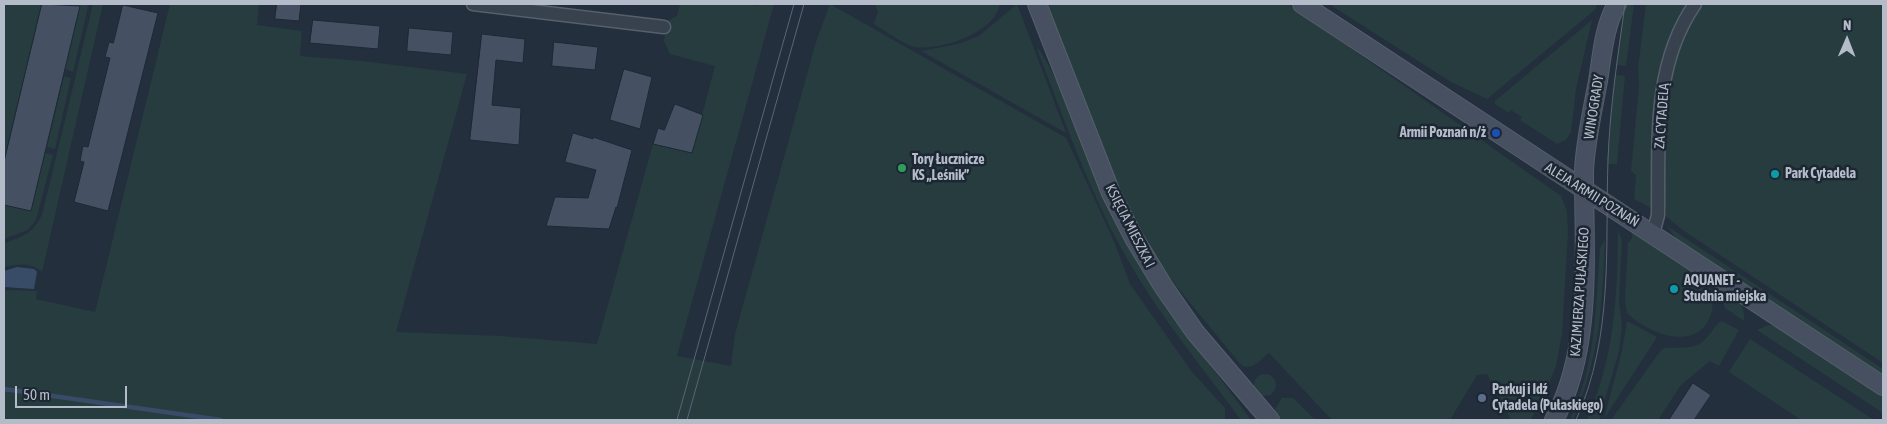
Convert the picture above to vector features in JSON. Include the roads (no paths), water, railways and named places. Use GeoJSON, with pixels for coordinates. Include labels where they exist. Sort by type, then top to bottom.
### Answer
{"type":"FeatureCollection","features":[{"type":"Feature","properties":{"kind":"street"},"geometry":{"type":"LineString","coordinates":[[473,4],[664,27]]}},
{"type":"Feature","properties":{"kind":"street","name":"KSIĘCIA MIESZKA I"},"geometry":{"type":"LineString","coordinates":[[1037,4],[1112,193],[1134,238],[1163,286],[1195,332],[1270,420]]}},
{"type":"Feature","properties":{"kind":"street","name":"ALEJA ARMII POZNAŃ"},"geometry":{"type":"LineString","coordinates":[[1302,4],[1504,139],[1585,189],[1883,386]]}},
{"type":"Feature","properties":{"kind":"street","name":"WINOGRADY"},"geometry":{"type":"LineString","coordinates":[[1585,189],[1585,167],[1611,4]]}},
{"type":"Feature","properties":{"kind":"street","name":"WINOGRADY"},"geometry":{"type":"LineString","coordinates":[[1609,25],[1617,4]]}},
{"type":"Feature","properties":{"kind":"street","name":"ZA CYTADELĄ"},"geometry":{"type":"LineString","coordinates":[[1652,234],[1658,215],[1664,78],[1671,50],[1682,23],[1695,4]]}},
{"type":"Feature","properties":{"kind":"street","name":"KAZIMIERZA PUŁASKIEGO"},"geometry":{"type":"LineString","coordinates":[[1554,420],[1571,382],[1579,347],[1585,189]]}},
{"type":"Feature","properties":{"kind":"water"},"geometry":{"type":"Polygon","coordinates":[[[17,267],[34,269],[37,272],[34,289],[4,287],[4,271],[17,267]]]}},
{"type":"Feature","properties":{"kind":"waterway"},"geometry":{"type":"LineString","coordinates":[[4,389],[221,420]]}},
{"type":"Feature","properties":{"kind":"tram line"},"geometry":{"type":"LineString","coordinates":[[677,420],[794,4]]}},
{"type":"Feature","properties":{"kind":"tram line"},"geometry":{"type":"LineString","coordinates":[[687,420],[804,4]]}},
{"type":"Feature","properties":{"kind":"tram line"},"geometry":{"type":"LineString","coordinates":[[1576,420],[1597,356],[1602,324],[1607,259],[1609,140],[1625,4]]}},
{"type":"Feature","properties":{"kind":"place","name":"Armii Poznań n/ż"},"geometry":{"type":"Point","coordinates":[1496,133]}},
{"type":"Feature","properties":{"kind":"place","name":"Tory Łucznicze KS „Leśnik”"},"geometry":{"type":"Point","coordinates":[902,168]}},
{"type":"Feature","properties":{"kind":"place","name":"Park Cytadela"},"geometry":{"type":"Point","coordinates":[1775,174]}},
{"type":"Feature","properties":{"kind":"place","name":"AQUANET - Studnia miejska"},"geometry":{"type":"Point","coordinates":[1674,289]}},
{"type":"Feature","properties":{"kind":"place","name":"Parkuj i Idź Cytadela (Pułaskiego)"},"geometry":{"type":"Point","coordinates":[1482,398]}}]}
